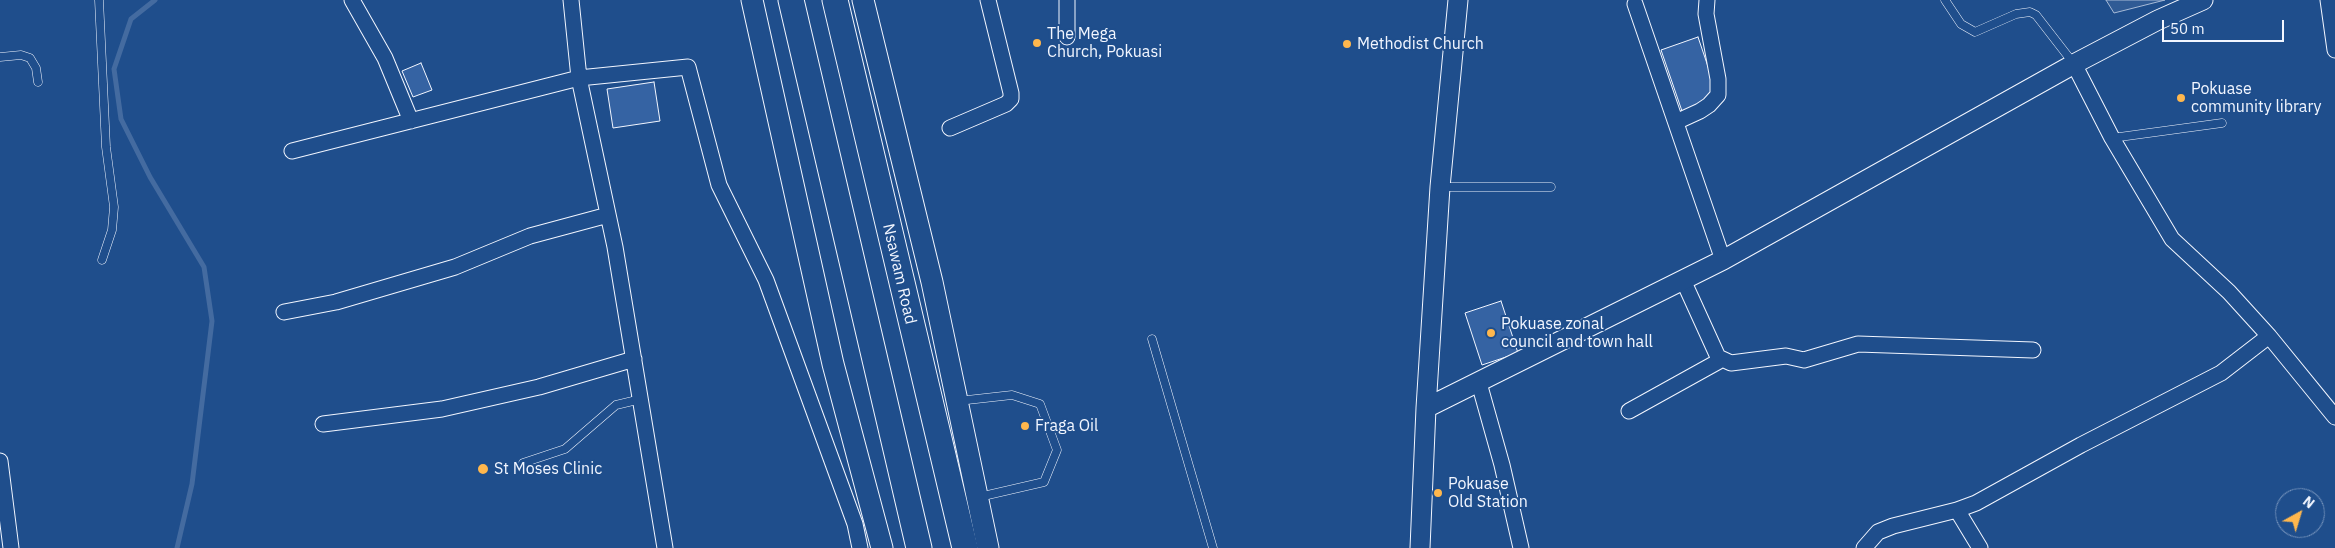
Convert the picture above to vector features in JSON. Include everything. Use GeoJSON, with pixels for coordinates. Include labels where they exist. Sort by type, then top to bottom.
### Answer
{"type":"FeatureCollection","features":[{"type":"Feature","properties":{"kind":"highway"},"geometry":{"type":"LineString","coordinates":[[791,0],[919,548]]}},
{"type":"Feature","properties":{"kind":"highway","name":"Nsawam Road"},"geometry":{"type":"LineString","coordinates":[[836,0],[964,548]]}},
{"type":"Feature","properties":{"kind":"main road"},"geometry":{"type":"LineString","coordinates":[[752,0],[833,364],[882,548]]}},
{"type":"Feature","properties":{"kind":"main road"},"geometry":{"type":"LineString","coordinates":[[863,0],[932,282],[988,548]]}},
{"type":"Feature","properties":{"kind":"street"},"geometry":{"type":"LineString","coordinates":[[352,0],[385,58],[410,121]]}},
{"type":"Feature","properties":{"kind":"street"},"geometry":{"type":"LineString","coordinates":[[571,0],[579,78],[608,215],[642,399],[665,548]]}},
{"type":"Feature","properties":{"kind":"street"},"geometry":{"type":"LineString","coordinates":[[950,128],[1006,104],[1011,99],[988,0]]}},
{"type":"Feature","properties":{"kind":"street"},"geometry":{"type":"LineString","coordinates":[[1067,0],[1067,37]]}},
{"type":"Feature","properties":{"kind":"street"},"geometry":{"type":"LineString","coordinates":[[1420,548],[1426,408],[1440,187],[1458,0]]}},
{"type":"Feature","properties":{"kind":"street"},"geometry":{"type":"LineString","coordinates":[[1676,122],[1709,105],[1718,94],[1718,79],[1706,14],[1707,0]]}},
{"type":"Feature","properties":{"kind":"street"},"geometry":{"type":"LineString","coordinates":[[1426,408],[1723,260],[2074,64],[2158,20],[2203,0]]}},
{"type":"Feature","properties":{"kind":"street"},"geometry":{"type":"LineString","coordinates":[[2328,0],[2335,50]]}},
{"type":"Feature","properties":{"kind":"street"},"geometry":{"type":"LineString","coordinates":[[1635,4],[1723,260]]}},
{"type":"Feature","properties":{"kind":"street"},"geometry":{"type":"LineString","coordinates":[[2074,64],[2112,138],[2172,239],[2230,292],[2269,336],[2335,417]]}},
{"type":"Feature","properties":{"kind":"street"},"geometry":{"type":"LineString","coordinates":[[292,150],[579,78],[688,67],[719,184],[766,280],[855,524],[860,548]]}},
{"type":"Feature","properties":{"kind":"street"},"geometry":{"type":"LineString","coordinates":[[284,312],[336,302],[437,272],[530,236],[608,215]]}},
{"type":"Feature","properties":{"kind":"street"},"geometry":{"type":"LineString","coordinates":[[1683,280],[1721,360]]}},
{"type":"Feature","properties":{"kind":"street"},"geometry":{"type":"LineString","coordinates":[[1864,548],[1878,532],[1976,503],[2081,444],[2221,373],[2269,336]]}},
{"type":"Feature","properties":{"kind":"street"},"geometry":{"type":"LineString","coordinates":[[1629,411],[1721,360],[1731,363],[1786,356],[1804,360],[1858,344],[2033,350]]}},
{"type":"Feature","properties":{"kind":"street"},"geometry":{"type":"LineString","coordinates":[[323,424],[442,409],[538,387],[634,359]]}},
{"type":"Feature","properties":{"kind":"street"},"geometry":{"type":"LineString","coordinates":[[1479,383],[1502,465],[1521,548]]}},
{"type":"Feature","properties":{"kind":"street"},"geometry":{"type":"LineString","coordinates":[[0,461],[11,548]]}},
{"type":"Feature","properties":{"kind":"street"},"geometry":{"type":"LineString","coordinates":[[1957,510],[1980,548]]}},
{"type":"Feature","properties":{"kind":"lane"},"geometry":{"type":"LineString","coordinates":[[98,0],[106,147],[114,207],[112,230],[102,260]]}},
{"type":"Feature","properties":{"kind":"lane"},"geometry":{"type":"LineString","coordinates":[[1945,0],[1961,24],[1975,32],[2016,14],[2030,12],[2036,15],[2074,64]]}},
{"type":"Feature","properties":{"kind":"lane"},"geometry":{"type":"LineString","coordinates":[[0,57],[20,55],[30,58],[36,68],[38,82]]}},
{"type":"Feature","properties":{"kind":"lane"},"geometry":{"type":"LineString","coordinates":[[2112,138],[2222,123]]}},
{"type":"Feature","properties":{"kind":"lane"},"geometry":{"type":"LineString","coordinates":[[1440,187],[1551,187]]}},
{"type":"Feature","properties":{"kind":"lane"},"geometry":{"type":"LineString","coordinates":[[1152,339],[1212,548]]}},
{"type":"Feature","properties":{"kind":"lane"},"geometry":{"type":"LineString","coordinates":[[957,401],[1012,395],[1040,404],[1057,450],[1044,482],[978,497]]}},
{"type":"Feature","properties":{"kind":"lane"},"geometry":{"type":"LineString","coordinates":[[523,463],[564,448],[616,405],[642,399]]}},
{"type":"Feature","properties":{"kind":"shaded area"},"geometry":{"type":"Polygon","coordinates":[[[2106,0],[2165,0],[2114,13],[2106,0]]]}},
{"type":"Feature","properties":{"kind":"building"},"geometry":{"type":"Polygon","coordinates":[[[1698,37],[1720,102],[1683,114],[1661,50],[1698,37]]]}},
{"type":"Feature","properties":{"kind":"building"},"geometry":{"type":"Polygon","coordinates":[[[421,63],[432,90],[413,97],[402,71],[421,63]]]}},
{"type":"Feature","properties":{"kind":"building"},"geometry":{"type":"Polygon","coordinates":[[[654,82],[660,121],[613,128],[607,89],[654,82]]]}},
{"type":"Feature","properties":{"kind":"building","name":"Pokuase zonal council and town hall"},"geometry":{"type":"Polygon","coordinates":[[[1501,301],[1518,353],[1482,365],[1465,313],[1501,301]]]}},
{"type":"Feature","properties":{"kind":"waterway"},"geometry":{"type":"LineString","coordinates":[[155,0],[131,19],[114,69],[121,119],[150,177],[204,267],[212,321],[192,484],[177,548]]}},
{"type":"Feature","properties":{"kind":"place","name":"The Mega Church, Pokuasi"},"geometry":{"type":"Point","coordinates":[1037,43]}},
{"type":"Feature","properties":{"kind":"place","name":"Methodist Church"},"geometry":{"type":"Point","coordinates":[1347,44]}},
{"type":"Feature","properties":{"kind":"place","name":"Pokuase community library"},"geometry":{"type":"Point","coordinates":[2181,98]}},
{"type":"Feature","properties":{"kind":"place","name":"Pokuase zonal council and town hall"},"geometry":{"type":"Point","coordinates":[1491,333]}},
{"type":"Feature","properties":{"kind":"place","name":"Fraga Oil"},"geometry":{"type":"Point","coordinates":[1025,426]}},
{"type":"Feature","properties":{"kind":"place","name":"St Moses Clinic"},"geometry":{"type":"Point","coordinates":[483,469]}},
{"type":"Feature","properties":{"kind":"place","name":"Pokuase Old Station"},"geometry":{"type":"Point","coordinates":[1438,493]}}]}
